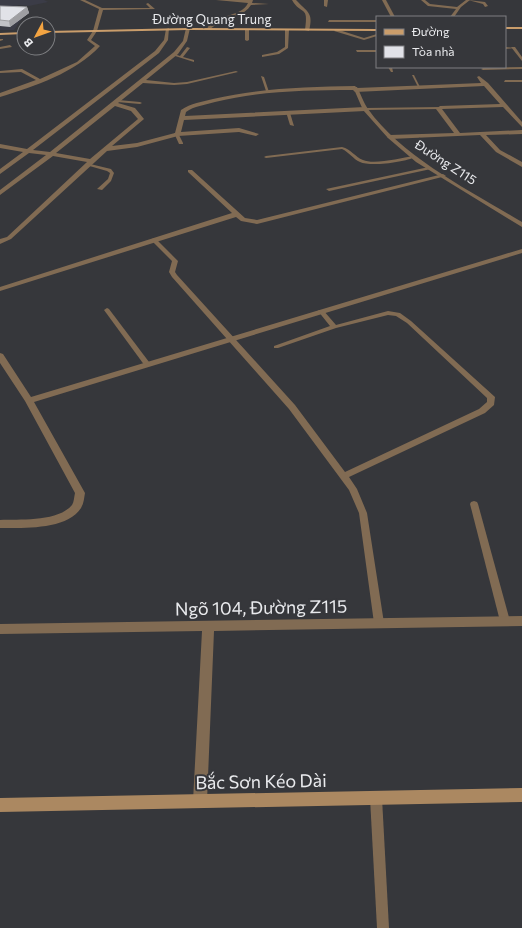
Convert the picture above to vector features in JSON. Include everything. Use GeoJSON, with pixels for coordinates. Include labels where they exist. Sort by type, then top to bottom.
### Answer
{"type":"FeatureCollection","features":[{"type":"Feature","properties":{"kind":"main road"},"geometry":{"type":"LineString","coordinates":[[506,28],[522,28]]}},
{"type":"Feature","properties":{"kind":"main road","name":"Đường Quang Trung"},"geometry":{"type":"LineString","coordinates":[[56,32],[168,29],[376,30]]}},
{"type":"Feature","properties":{"kind":"main road"},"geometry":{"type":"LineString","coordinates":[[0,34],[16,33]]}},
{"type":"Feature","properties":{"kind":"main road","name":"Bắc Sơn Kéo Dài"},"geometry":{"type":"LineString","coordinates":[[0,805],[522,795]]}},
{"type":"Feature","properties":{"kind":"street"},"geometry":{"type":"LineString","coordinates":[[82,0],[101,9],[108,7],[153,9],[148,4]]}},
{"type":"Feature","properties":{"kind":"street"},"geometry":{"type":"LineString","coordinates":[[218,0],[267,4]]}},
{"type":"Feature","properties":{"kind":"street"},"geometry":{"type":"LineString","coordinates":[[294,0],[294,2],[308,12],[309,16],[306,30]]}},
{"type":"Feature","properties":{"kind":"street"},"geometry":{"type":"LineString","coordinates":[[384,0],[392,16]]}},
{"type":"Feature","properties":{"kind":"street"},"geometry":{"type":"LineString","coordinates":[[423,0],[429,6],[457,8]]}},
{"type":"Feature","properties":{"kind":"street"},"geometry":{"type":"LineString","coordinates":[[453,16],[457,8],[469,0]]}},
{"type":"Feature","properties":{"kind":"street"},"geometry":{"type":"LineString","coordinates":[[208,29],[213,22],[239,13],[248,8],[251,2]]}},
{"type":"Feature","properties":{"kind":"street"},"geometry":{"type":"LineString","coordinates":[[0,95],[40,81],[79,63],[98,46],[89,40],[95,31],[101,9]]}},
{"type":"Feature","properties":{"kind":"street"},"geometry":{"type":"LineString","coordinates":[[0,193],[52,154],[174,55],[185,41],[189,24],[184,17]]}},
{"type":"Feature","properties":{"kind":"street"},"geometry":{"type":"LineString","coordinates":[[0,172],[157,52],[166,40],[168,29]]}},
{"type":"Feature","properties":{"kind":"street"},"geometry":{"type":"LineString","coordinates":[[336,30],[364,39],[376,35]]}},
{"type":"Feature","properties":{"kind":"street"},"geometry":{"type":"LineString","coordinates":[[0,48],[10,46]]}},
{"type":"Feature","properties":{"kind":"street"},"geometry":{"type":"LineString","coordinates":[[513,48],[522,60]]}},
{"type":"Feature","properties":{"kind":"street"},"geometry":{"type":"LineString","coordinates":[[0,72],[22,70],[40,81]]}},
{"type":"Feature","properties":{"kind":"street"},"geometry":{"type":"LineString","coordinates":[[135,80],[174,84],[188,83],[236,72]]}},
{"type":"Feature","properties":{"kind":"street"},"geometry":{"type":"LineString","coordinates":[[479,77],[522,125]]}},
{"type":"Feature","properties":{"kind":"street"},"geometry":{"type":"LineString","coordinates":[[122,79],[129,80]]}},
{"type":"Feature","properties":{"kind":"street"},"geometry":{"type":"LineString","coordinates":[[177,134],[183,110],[188,107],[239,95],[268,91],[303,89],[355,89],[486,84]]}},
{"type":"Feature","properties":{"kind":"street","name":"Đường Z115"},"geometry":{"type":"LineString","coordinates":[[355,89],[365,109],[390,137],[413,157],[522,225]]}},
{"type":"Feature","properties":{"kind":"street"},"geometry":{"type":"LineString","coordinates":[[0,242],[9,238],[90,162],[141,119],[137,112],[130,107],[116,102]]}},
{"type":"Feature","properties":{"kind":"street"},"geometry":{"type":"LineString","coordinates":[[459,135],[439,109],[440,108],[505,105]]}},
{"type":"Feature","properties":{"kind":"street"},"geometry":{"type":"LineString","coordinates":[[182,118],[365,109]]}},
{"type":"Feature","properties":{"kind":"street"},"geometry":{"type":"LineString","coordinates":[[232,116],[234,130]]}},
{"type":"Feature","properties":{"kind":"street"},"geometry":{"type":"LineString","coordinates":[[106,149],[137,145],[177,134],[234,130],[247,131],[256,134]]}},
{"type":"Feature","properties":{"kind":"street"},"geometry":{"type":"LineString","coordinates":[[390,137],[522,132]]}},
{"type":"Feature","properties":{"kind":"street"},"geometry":{"type":"LineString","coordinates":[[482,134],[492,147],[522,165]]}},
{"type":"Feature","properties":{"kind":"street"},"geometry":{"type":"LineString","coordinates":[[0,146],[52,154],[90,162]]}},
{"type":"Feature","properties":{"kind":"street"},"geometry":{"type":"LineString","coordinates":[[190,171],[243,220],[256,222],[444,176]]}},
{"type":"Feature","properties":{"kind":"street"},"geometry":{"type":"LineString","coordinates":[[0,288],[237,214]]}},
{"type":"Feature","properties":{"kind":"street"},"geometry":{"type":"LineString","coordinates":[[29,401],[231,338],[522,251]]}},
{"type":"Feature","properties":{"kind":"street"},"geometry":{"type":"LineString","coordinates":[[0,356],[29,401],[80,493],[77,507],[68,515],[50,522],[0,524]]}},
{"type":"Feature","properties":{"kind":"street","name":"Ngõ 104, Đường Z115"},"geometry":{"type":"LineString","coordinates":[[0,629],[522,620]]}},
{"type":"Feature","properties":{"kind":"street"},"geometry":{"type":"LineString","coordinates":[[200,801],[208,626]]}},
{"type":"Feature","properties":{"kind":"lane"},"geometry":{"type":"LineString","coordinates":[[326,0],[326,6]]}},
{"type":"Feature","properties":{"kind":"lane"},"geometry":{"type":"LineString","coordinates":[[469,0],[484,3],[486,6]]}},
{"type":"Feature","properties":{"kind":"lane"},"geometry":{"type":"LineString","coordinates":[[329,30],[329,18],[376,21]]}},
{"type":"Feature","properties":{"kind":"lane"},"geometry":{"type":"LineString","coordinates":[[246,30],[247,40]]}},
{"type":"Feature","properties":{"kind":"lane"},"geometry":{"type":"LineString","coordinates":[[263,56],[278,53],[287,47],[287,30]]}},
{"type":"Feature","properties":{"kind":"lane"},"geometry":{"type":"LineString","coordinates":[[181,57],[188,48]]}},
{"type":"Feature","properties":{"kind":"lane"},"geometry":{"type":"LineString","coordinates":[[506,48],[513,48]]}},
{"type":"Feature","properties":{"kind":"lane"},"geometry":{"type":"LineString","coordinates":[[357,51],[376,51]]}},
{"type":"Feature","properties":{"kind":"lane"},"geometry":{"type":"LineString","coordinates":[[174,55],[193,61]]}},
{"type":"Feature","properties":{"kind":"lane"},"geometry":{"type":"LineString","coordinates":[[483,69],[522,68]]}},
{"type":"Feature","properties":{"kind":"lane"},"geometry":{"type":"LineString","coordinates":[[413,76],[419,86]]}},
{"type":"Feature","properties":{"kind":"lane"},"geometry":{"type":"LineString","coordinates":[[262,77],[268,91]]}},
{"type":"Feature","properties":{"kind":"lane"},"geometry":{"type":"LineString","coordinates":[[505,81],[522,81]]}},
{"type":"Feature","properties":{"kind":"lane"},"geometry":{"type":"LineString","coordinates":[[116,102],[140,103]]}},
{"type":"Feature","properties":{"kind":"lane"},"geometry":{"type":"LineString","coordinates":[[365,109],[440,108]]}},
{"type":"Feature","properties":{"kind":"lane"},"geometry":{"type":"LineString","coordinates":[[288,113],[292,125]]}},
{"type":"Feature","properties":{"kind":"lane"},"geometry":{"type":"LineString","coordinates":[[177,134],[180,143]]}},
{"type":"Feature","properties":{"kind":"lane"},"geometry":{"type":"LineString","coordinates":[[266,157],[342,148],[348,149],[358,160],[366,162],[413,157]]}},
{"type":"Feature","properties":{"kind":"lane"},"geometry":{"type":"LineString","coordinates":[[90,162],[109,170],[112,173],[112,177],[109,181],[100,189]]}},
{"type":"Feature","properties":{"kind":"lane"},"geometry":{"type":"LineString","coordinates":[[329,189],[429,168]]}},
{"type":"Feature","properties":{"kind":"lane"},"geometry":{"type":"LineString","coordinates":[[154,240],[175,261],[172,272],[174,276],[292,407],[354,489],[363,513],[379,623]]}},
{"type":"Feature","properties":{"kind":"lane"},"geometry":{"type":"LineString","coordinates":[[106,310],[147,364]]}},
{"type":"Feature","properties":{"kind":"lane"},"geometry":{"type":"LineString","coordinates":[[321,311],[334,327]]}},
{"type":"Feature","properties":{"kind":"lane"},"geometry":{"type":"LineString","coordinates":[[276,347],[334,327],[388,313],[398,314],[409,322],[491,397],[491,403],[482,411],[344,476]]}},
{"type":"Feature","properties":{"kind":"lane"},"geometry":{"type":"LineString","coordinates":[[474,504],[505,621]]}},
{"type":"Feature","properties":{"kind":"lane"},"geometry":{"type":"LineString","coordinates":[[376,798],[383,928]]}},
{"type":"Feature","properties":{"kind":"shaded area"},"geometry":{"type":"Polygon","coordinates":[[[0,0],[44,0],[48,2],[29,6],[19,5],[4,11],[29,13],[24,16],[16,16],[16,27],[14,30],[0,30],[0,0]]]}},
{"type":"Feature","properties":{"kind":"building"},"geometry":{"type":"Polygon","coordinates":[[[0,6],[27,7],[9,21],[0,20],[0,6]]]}}]}
